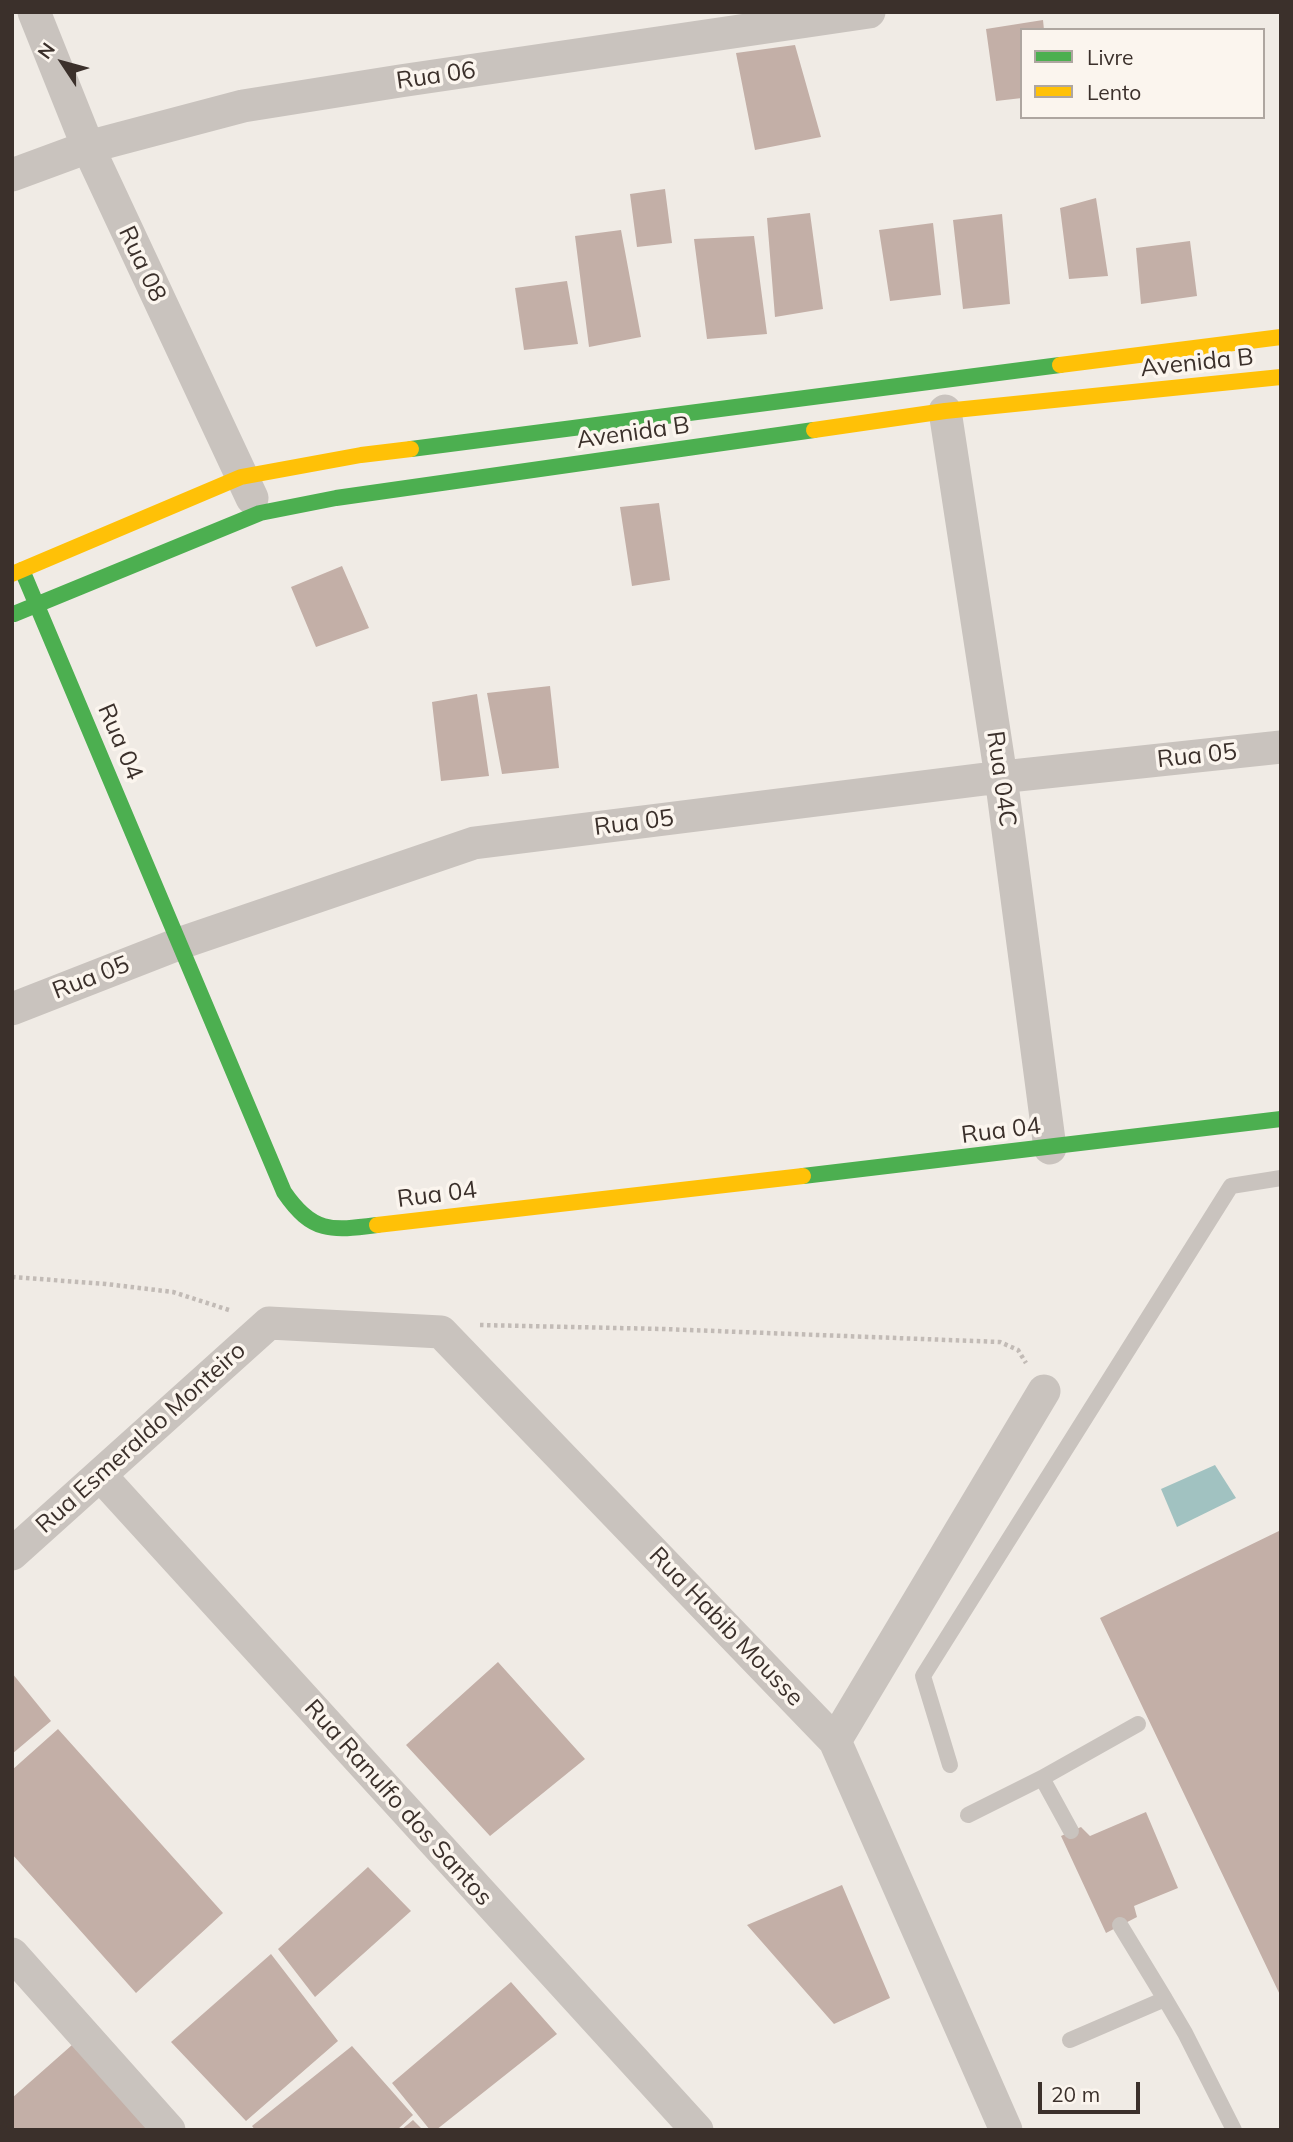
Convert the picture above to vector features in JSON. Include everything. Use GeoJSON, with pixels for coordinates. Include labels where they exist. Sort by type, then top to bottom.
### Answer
{"type":"FeatureCollection","features":[{"type":"Feature","properties":{"kind":"street","name":"Rua 08"},"geometry":{"type":"LineString","coordinates":[[34,12],[88,147],[260,513]]}},
{"type":"Feature","properties":{"kind":"street","name":"Rua 06"},"geometry":{"type":"LineString","coordinates":[[12,175],[88,147],[243,106],[869,12]]}},
{"type":"Feature","properties":{"kind":"street","name":"Avenida B"},"geometry":{"type":"LineString","coordinates":[[17,572],[241,477],[374,453],[1281,337]]}},
{"type":"Feature","properties":{"kind":"street","name":"Avenida B"},"geometry":{"type":"LineString","coordinates":[[12,614],[260,513],[350,496],[945,411],[1281,377]]}},
{"type":"Feature","properties":{"kind":"street","name":"Rua 04C"},"geometry":{"type":"LineString","coordinates":[[945,411],[1001,777],[1050,1148]]}},
{"type":"Feature","properties":{"kind":"street","name":"Rua 04"},"geometry":{"type":"LineString","coordinates":[[17,572],[36,605],[284,1192],[310,1224],[332,1229],[1050,1148],[1281,1119]]}},
{"type":"Feature","properties":{"kind":"street","name":"Rua 05"},"geometry":{"type":"LineString","coordinates":[[12,1009],[181,943],[474,843],[1001,777],[1281,747]]}},
{"type":"Feature","properties":{"kind":"street"},"geometry":{"type":"LineString","coordinates":[[269,1323],[441,1332]]}},
{"type":"Feature","properties":{"kind":"street","name":"Rua Esmeraldo Monteiro"},"geometry":{"type":"LineString","coordinates":[[12,1555],[269,1323]]}},
{"type":"Feature","properties":{"kind":"street","name":"Rua Habib Mousse"},"geometry":{"type":"LineString","coordinates":[[441,1332],[835,1741],[1006,2130]]}},
{"type":"Feature","properties":{"kind":"street"},"geometry":{"type":"LineString","coordinates":[[835,1741],[1044,1391]]}},
{"type":"Feature","properties":{"kind":"street","name":"Rua Ranulfo dos Santos"},"geometry":{"type":"LineString","coordinates":[[100,1475],[697,2130]]}},
{"type":"Feature","properties":{"kind":"street"},"geometry":{"type":"LineString","coordinates":[[12,1954],[169,2130]]}},
{"type":"Feature","properties":{"kind":"lane"},"geometry":{"type":"LineString","coordinates":[[950,1765],[923,1676],[1231,1185],[1281,1178]]}},
{"type":"Feature","properties":{"kind":"lane"},"geometry":{"type":"LineString","coordinates":[[968,1815],[1042,1778],[1138,1724]]}},
{"type":"Feature","properties":{"kind":"lane"},"geometry":{"type":"LineString","coordinates":[[1042,1778],[1071,1831]]}},
{"type":"Feature","properties":{"kind":"lane"},"geometry":{"type":"LineString","coordinates":[[1121,1925],[1185,2033],[1234,2130]]}},
{"type":"Feature","properties":{"kind":"lane"},"geometry":{"type":"LineString","coordinates":[[1070,2040],[1165,1998]]}},
{"type":"Feature","properties":{"kind":"path"},"geometry":{"type":"LineString","coordinates":[[12,1277],[173,1292],[269,1323]]}},
{"type":"Feature","properties":{"kind":"path"},"geometry":{"type":"LineString","coordinates":[[441,1332],[485,1324],[1000,1342],[1018,1350],[1044,1391]]}},
{"type":"Feature","properties":{"kind":"water"},"geometry":{"type":"Polygon","coordinates":[[[1215,1465],[1236,1498],[1177,1527],[1161,1489],[1215,1465]]]}},
{"type":"Feature","properties":{"kind":"building"},"geometry":{"type":"Polygon","coordinates":[[[1043,20],[1044,28],[1020,28],[1020,98],[996,101],[986,29],[1043,20]]]}},
{"type":"Feature","properties":{"kind":"building"},"geometry":{"type":"Polygon","coordinates":[[[795,45],[821,137],[755,150],[736,53],[795,45]]]}},
{"type":"Feature","properties":{"kind":"building"},"geometry":{"type":"Polygon","coordinates":[[[665,189],[672,243],[637,247],[630,194],[665,189]]]}},
{"type":"Feature","properties":{"kind":"building"},"geometry":{"type":"Polygon","coordinates":[[[1096,198],[1108,276],[1069,279],[1060,208],[1096,198]]]}},
{"type":"Feature","properties":{"kind":"building"},"geometry":{"type":"Polygon","coordinates":[[[810,213],[823,309],[775,317],[767,218],[810,213]]]}},
{"type":"Feature","properties":{"kind":"building"},"geometry":{"type":"Polygon","coordinates":[[[1002,214],[1010,304],[963,309],[953,220],[1002,214]]]}},
{"type":"Feature","properties":{"kind":"building"},"geometry":{"type":"Polygon","coordinates":[[[933,223],[941,295],[890,301],[879,230],[933,223]]]}},
{"type":"Feature","properties":{"kind":"building"},"geometry":{"type":"Polygon","coordinates":[[[621,230],[641,337],[589,347],[575,236],[621,230]]]}},
{"type":"Feature","properties":{"kind":"building"},"geometry":{"type":"Polygon","coordinates":[[[754,236],[767,334],[707,339],[694,239],[754,236]]]}},
{"type":"Feature","properties":{"kind":"building"},"geometry":{"type":"Polygon","coordinates":[[[1190,241],[1197,296],[1141,304],[1136,248],[1190,241]]]}},
{"type":"Feature","properties":{"kind":"building"},"geometry":{"type":"Polygon","coordinates":[[[567,281],[578,344],[524,350],[515,288],[567,281]]]}},
{"type":"Feature","properties":{"kind":"building"},"geometry":{"type":"Polygon","coordinates":[[[659,503],[670,580],[632,586],[620,507],[659,503]]]}},
{"type":"Feature","properties":{"kind":"building"},"geometry":{"type":"Polygon","coordinates":[[[342,566],[369,628],[316,647],[291,587],[342,566]]]}},
{"type":"Feature","properties":{"kind":"building"},"geometry":{"type":"Polygon","coordinates":[[[550,686],[559,768],[502,774],[487,693],[550,686]]]}},
{"type":"Feature","properties":{"kind":"building"},"geometry":{"type":"Polygon","coordinates":[[[477,694],[489,776],[441,781],[432,702],[477,694]]]}},
{"type":"Feature","properties":{"kind":"building"},"geometry":{"type":"Polygon","coordinates":[[[1281,1530],[1281,1997],[1100,1618],[1281,1530]]]}},
{"type":"Feature","properties":{"kind":"building"},"geometry":{"type":"Polygon","coordinates":[[[498,1662],[585,1759],[490,1836],[406,1745],[498,1662]]]}},
{"type":"Feature","properties":{"kind":"building"},"geometry":{"type":"Polygon","coordinates":[[[12,1673],[51,1721],[12,1754],[12,1673]]]}},
{"type":"Feature","properties":{"kind":"building"},"geometry":{"type":"Polygon","coordinates":[[[58,1729],[223,1913],[136,1993],[12,1854],[12,1770],[58,1729]]]}},
{"type":"Feature","properties":{"kind":"building"},"geometry":{"type":"Polygon","coordinates":[[[1146,1812],[1178,1888],[1134,1906],[1137,1917],[1106,1933],[1061,1836],[1081,1827],[1090,1836],[1146,1812]]]}},
{"type":"Feature","properties":{"kind":"building"},"geometry":{"type":"Polygon","coordinates":[[[368,1867],[411,1911],[315,1997],[278,1949],[368,1867]]]}},
{"type":"Feature","properties":{"kind":"building"},"geometry":{"type":"Polygon","coordinates":[[[842,1885],[890,1998],[834,2024],[747,1925],[842,1885]]]}},
{"type":"Feature","properties":{"kind":"building"},"geometry":{"type":"Polygon","coordinates":[[[271,1954],[338,2041],[246,2121],[171,2042],[271,1954]]]}},
{"type":"Feature","properties":{"kind":"building"},"geometry":{"type":"Polygon","coordinates":[[[511,1982],[557,2034],[436,2130],[430,2130],[392,2083],[511,1982]]]}},
{"type":"Feature","properties":{"kind":"building"},"geometry":{"type":"Polygon","coordinates":[[[72,2045],[149,2130],[12,2130],[12,2098],[72,2045]]]}},
{"type":"Feature","properties":{"kind":"building"},"geometry":{"type":"Polygon","coordinates":[[[352,2046],[413,2115],[397,2130],[255,2130],[252,2126],[352,2046]]]}},
{"type":"Feature","properties":{"kind":"building"},"geometry":{"type":"Polygon","coordinates":[[[413,2120],[423,2130],[401,2130],[413,2120]]]}},
{"type":"Feature","properties":{"kind":"traffic: fast"},"geometry":{"type":"LineString","coordinates":[[411,449],[1060,365]]}},
{"type":"Feature","properties":{"kind":"traffic: fast"},"geometry":{"type":"LineString","coordinates":[[14,614],[260,513],[336,498],[814,430]]}},
{"type":"Feature","properties":{"kind":"traffic: fast"},"geometry":{"type":"LineString","coordinates":[[22,570],[284,1192],[304,1215],[324,1226],[347,1228],[377,1225]]}},
{"type":"Feature","properties":{"kind":"traffic: fast"},"geometry":{"type":"LineString","coordinates":[[803,1176],[1281,1119]]}},
{"type":"Feature","properties":{"kind":"traffic: slow"},"geometry":{"type":"LineString","coordinates":[[1060,365],[1281,337]]}},
{"type":"Feature","properties":{"kind":"traffic: slow"},"geometry":{"type":"LineString","coordinates":[[814,430],[945,411],[1281,377]]}},
{"type":"Feature","properties":{"kind":"traffic: slow"},"geometry":{"type":"LineString","coordinates":[[12,574],[241,477],[361,455],[411,449]]}},
{"type":"Feature","properties":{"kind":"traffic: slow"},"geometry":{"type":"LineString","coordinates":[[377,1225],[803,1176]]}}]}
